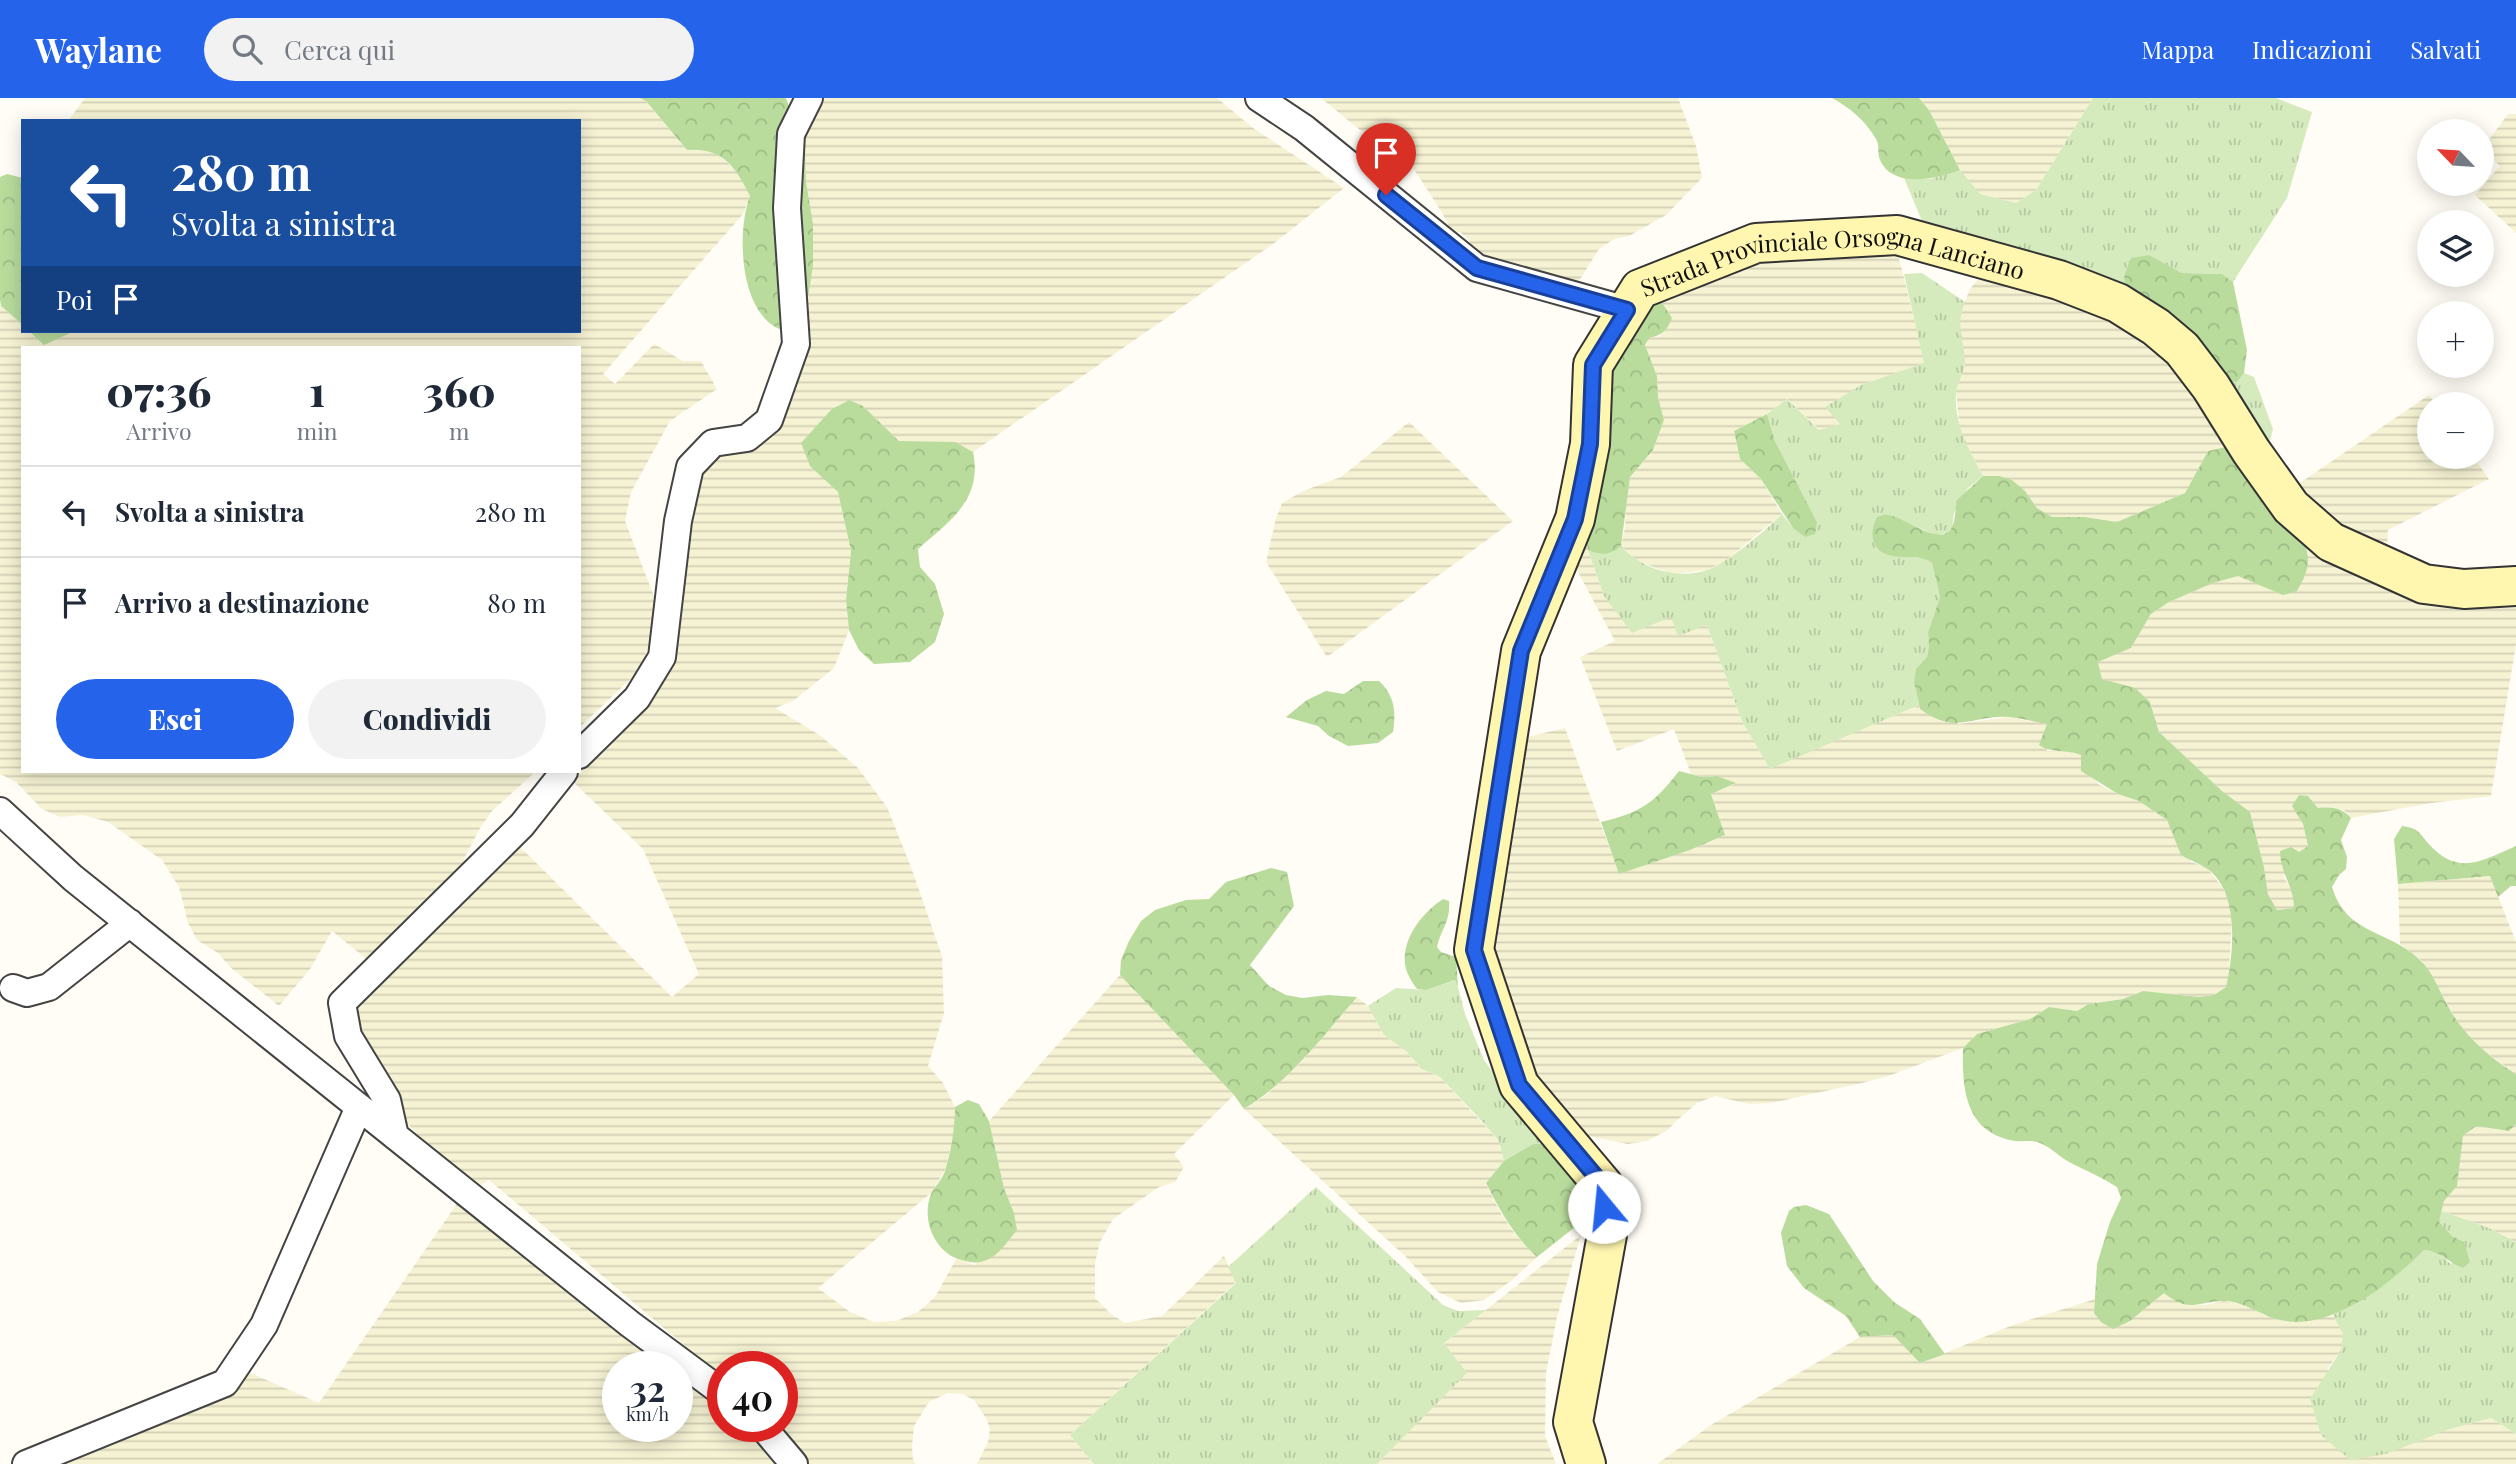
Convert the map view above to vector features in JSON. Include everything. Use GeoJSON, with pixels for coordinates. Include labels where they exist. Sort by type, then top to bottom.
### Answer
{"type":"FeatureCollection","features":[{"type":"Feature","properties":{"kind":"street"},"geometry":{"type":"LineString","coordinates":[[581,753],[637,698],[662,657],[678,521],[690,467],[713,443],[747,438],[769,420],[796,344],[786,208],[791,134],[809,98]]}},
{"type":"Feature","properties":{"kind":"street"},"geometry":{"type":"LineString","coordinates":[[1259,98],[1304,128],[1477,268],[1627,310]]}},
{"type":"Feature","properties":{"kind":"street","name":"Strada Provinciale Orsogna Lanciano"},"geometry":{"type":"LineString","coordinates":[[1586,1464],[1573,1422],[1606,1235],[1603,1185],[1519,1085],[1474,950],[1521,651],[1575,519],[1590,444],[1593,365],[1640,289],[1756,243],[1896,235],[2059,279],[2118,303],[2156,327],[2182,349],[2211,387],[2291,508],[2330,542],[2424,584],[2464,589],[2516,586]]}},
{"type":"Feature","properties":{"kind":"street"},"geometry":{"type":"LineString","coordinates":[[395,1136],[387,1100],[348,1037],[342,1003],[523,825],[563,773]]}},
{"type":"Feature","properties":{"kind":"street"},"geometry":{"type":"LineString","coordinates":[[0,811],[73,878],[630,1324],[707,1381]]}},
{"type":"Feature","properties":{"kind":"street"},"geometry":{"type":"LineString","coordinates":[[13,988],[27,992],[49,987],[130,923]]}},
{"type":"Feature","properties":{"kind":"street"},"geometry":{"type":"LineString","coordinates":[[26,1464],[225,1384],[264,1325],[359,1107]]}},
{"type":"Feature","properties":{"kind":"street"},"geometry":{"type":"LineString","coordinates":[[775,1442],[794,1464]]}},
{"type":"Feature","properties":{"kind":"shaded area"},"geometry":{"type":"Polygon","coordinates":[[[85,98],[640,98],[645,100],[687,150],[705,149],[722,157],[740,175],[750,196],[743,214],[603,374],[615,384],[654,344],[683,361],[701,361],[717,389],[670,421],[631,492],[625,521],[660,612],[640,670],[581,726],[581,346],[21,346],[21,773],[534,773],[492,811],[480,828],[464,859],[477,868],[374,965],[332,931],[310,969],[279,1006],[230,967],[218,953],[197,940],[188,923],[179,887],[162,860],[108,822],[83,815],[60,817],[42,809],[16,782],[0,774],[0,305],[21,323],[21,333],[31,333],[44,344],[69,333],[581,333],[581,119],[69,119],[85,98]]]}},
{"type":"Feature","properties":{"kind":"shaded area"},"geometry":{"type":"Polygon","coordinates":[[[801,98],[1217,98],[1253,128],[1344,188],[1273,244],[973,452],[955,443],[899,441],[863,406],[825,479],[838,492],[851,551],[846,600],[849,630],[834,668],[793,701],[775,708],[821,736],[858,768],[887,807],[942,956],[944,1013],[928,1066],[943,1083],[955,1107],[955,1127],[946,1168],[932,1192],[818,1288],[850,1312],[874,1322],[896,1321],[918,1312],[935,1297],[956,1259],[975,1265],[1014,1213],[1004,1188],[989,1121],[1120,975],[1234,1095],[1174,1154],[1184,1167],[1175,1182],[1159,1187],[1113,1219],[1100,1242],[1095,1263],[1095,1298],[1125,1323],[1162,1316],[1224,1256],[1236,1282],[1070,1435],[1094,1464],[977,1464],[988,1442],[990,1429],[986,1418],[974,1400],[962,1394],[948,1393],[929,1402],[914,1426],[912,1446],[916,1464],[803,1464],[784,1442],[798,1442],[798,1351],[707,1351],[707,1364],[489,1180],[477,1187],[436,1156],[394,1108],[363,1054],[352,1003],[515,842],[672,997],[699,974],[643,849],[566,775],[581,773],[581,759],[659,669],[692,471],[780,399],[806,182],[805,150],[801,137],[801,98]]]}},
{"type":"Feature","properties":{"kind":"shaded area"},"geometry":{"type":"Polygon","coordinates":[[[1321,98],[1678,98],[1696,146],[1702,178],[1666,215],[1629,236],[1614,239],[1599,249],[1577,284],[1480,256],[1466,237],[1460,232],[1452,232],[1441,211],[1390,136],[1375,137],[1360,130],[1321,98]]]}},
{"type":"Feature","properties":{"kind":"shaded area"},"geometry":{"type":"Polygon","coordinates":[[[1919,98],[2093,98],[2036,190],[2016,203],[1980,194],[1970,185],[1929,110],[1919,98]]]}},
{"type":"Feature","properties":{"kind":"shaded area"},"geometry":{"type":"Polygon","coordinates":[[[2508,114],[2516,114],[2516,233],[2476,196],[2494,196],[2494,173],[2500,166],[2494,160],[2494,133],[2508,114]]]}},
{"type":"Feature","properties":{"kind":"shaded area"},"geometry":{"type":"Polygon","coordinates":[[[1896,246],[1925,363],[1861,385],[1826,407],[1841,424],[1820,430],[1787,399],[1767,414],[1734,431],[1740,459],[1761,479],[1782,514],[1725,561],[1707,570],[1671,574],[1636,560],[1621,546],[1630,477],[1653,450],[1664,420],[1658,397],[1657,376],[1645,345],[1648,338],[1660,336],[1672,318],[1661,301],[1746,260],[1896,246]]]}},
{"type":"Feature","properties":{"kind":"shaded area"},"geometry":{"type":"Polygon","coordinates":[[[1995,268],[2037,282],[2168,350],[2230,446],[2208,451],[2185,493],[2117,522],[2085,517],[2052,518],[2037,508],[2025,491],[1999,476],[1983,476],[1960,432],[1956,391],[1965,364],[1960,341],[1960,314],[1970,289],[1979,278],[1995,268]]]}},
{"type":"Feature","properties":{"kind":"shaded area"},"geometry":{"type":"Polygon","coordinates":[[[2417,403],[2417,469],[2482,469],[2489,479],[2388,530],[2387,554],[2332,528],[2291,489],[2417,403]]]}},
{"type":"Feature","properties":{"kind":"shaded area"},"geometry":{"type":"Polygon","coordinates":[[[1409,422],[1513,521],[1327,657],[1266,562],[1276,518],[1282,503],[1303,491],[1341,477],[1409,422]]]}},
{"type":"Feature","properties":{"kind":"shaded area"},"geometry":{"type":"Polygon","coordinates":[[[1584,527],[1588,550],[1604,596],[1707,625],[1742,721],[1770,768],[1919,705],[1920,709],[1959,724],[2008,717],[2047,724],[2047,751],[2072,751],[2081,755],[2098,784],[2139,801],[2167,820],[2191,862],[2206,867],[2223,888],[2232,917],[2226,987],[2214,995],[2199,997],[2143,991],[2123,999],[2089,1004],[2077,1011],[2049,1007],[2030,1019],[1977,1034],[1963,1048],[1862,1083],[1771,1103],[1748,1104],[1715,1096],[1697,1103],[1668,1130],[1647,1141],[1628,1144],[1588,1136],[1567,1128],[1536,1095],[1483,946],[1515,740],[1565,728],[1619,873],[1690,850],[1725,835],[1711,794],[1735,784],[1717,776],[1702,777],[1691,774],[1674,729],[1617,751],[1580,657],[1615,641],[1571,559],[1584,527]]]}},
{"type":"Feature","properties":{"kind":"shaded area"},"geometry":{"type":"Polygon","coordinates":[[[2304,543],[2516,598],[2516,644],[2491,796],[2431,803],[2351,818],[2344,810],[2318,808],[2308,796],[2293,806],[2303,824],[2308,846],[2299,852],[2283,876],[2294,894],[2294,909],[2277,910],[2268,894],[2250,812],[2222,791],[2159,732],[2150,702],[2135,689],[2102,679],[2098,662],[2131,648],[2151,614],[2169,602],[2213,583],[2238,576],[2258,583],[2304,543]]]}},
{"type":"Feature","properties":{"kind":"shaded area"},"geometry":{"type":"Polygon","coordinates":[[[2490,876],[2516,942],[2516,1074],[2480,1048],[2462,1029],[2422,961],[2400,944],[2398,884],[2490,876]]]}},
{"type":"Feature","properties":{"kind":"shaded area"},"geometry":{"type":"Polygon","coordinates":[[[1357,997],[1368,1006],[1384,1035],[1407,1052],[1422,1069],[1440,1077],[1499,1141],[1504,1161],[1486,1184],[1515,1234],[1537,1257],[1511,1281],[1484,1300],[1461,1303],[1438,1292],[1405,1256],[1244,1109],[1266,1095],[1301,1062],[1357,997]]]}},
{"type":"Feature","properties":{"kind":"shaded area"},"geometry":{"type":"Polygon","coordinates":[[[2516,1124],[2516,1242],[2489,1228],[2442,1211],[2444,1201],[2456,1186],[2463,1136],[2476,1126],[2509,1131],[2516,1124]]]}},
{"type":"Feature","properties":{"kind":"shaded area"},"geometry":{"type":"Polygon","coordinates":[[[463,1195],[655,1351],[602,1351],[602,1442],[693,1442],[693,1381],[707,1393],[707,1442],[767,1442],[785,1464],[40,1464],[239,1368],[319,1403],[463,1195]]]}},
{"type":"Feature","properties":{"kind":"shaded area"},"geometry":{"type":"Polygon","coordinates":[[[1581,1235],[1557,1317],[1546,1373],[1545,1436],[1556,1464],[1377,1464],[1466,1373],[1444,1343],[1581,1235]]]}},
{"type":"Feature","properties":{"kind":"shaded area"},"geometry":{"type":"Polygon","coordinates":[[[2164,1293],[2173,1300],[2204,1305],[2224,1301],[2246,1305],[2267,1316],[2287,1322],[2333,1316],[2344,1334],[2341,1350],[2327,1369],[2447,1430],[2491,1418],[2516,1434],[2516,1464],[1657,1464],[1711,1425],[1860,1337],[1893,1335],[1921,1363],[2013,1325],[2095,1299],[2094,1313],[2130,1321],[2164,1293]]]}},
{"type":"Feature","properties":{"kind":"green space"},"geometry":{"type":"Polygon","coordinates":[[[640,98],[786,98],[805,150],[806,182],[813,224],[813,265],[801,318],[786,331],[770,324],[750,293],[745,273],[743,231],[750,196],[739,176],[719,156],[710,152],[687,150],[646,101],[640,98]]]}},
{"type":"Feature","properties":{"kind":"green space"},"geometry":{"type":"Polygon","coordinates":[[[1832,98],[1919,98],[1929,110],[1960,170],[1916,179],[1895,175],[1886,169],[1880,160],[1877,141],[1867,126],[1851,110],[1832,98]]]}},
{"type":"Feature","properties":{"kind":"green space"},"geometry":{"type":"Polygon","coordinates":[[[2093,98],[2276,98],[2312,112],[2287,198],[2233,282],[2222,274],[2182,273],[2148,255],[2127,296],[1927,233],[1904,178],[1930,179],[1960,170],[1980,194],[2016,203],[2036,190],[2093,98]]]}},
{"type":"Feature","properties":{"kind":"green space"},"geometry":{"type":"Polygon","coordinates":[[[7,174],[21,178],[21,323],[1,306],[0,300],[0,177],[7,174]]]}},
{"type":"Feature","properties":{"kind":"green space"},"geometry":{"type":"Polygon","coordinates":[[[2149,255],[2182,273],[2222,274],[2233,282],[2247,350],[2244,373],[2237,382],[2222,384],[2127,296],[2124,277],[2131,258],[2149,255]]]}},
{"type":"Feature","properties":{"kind":"green space"},"geometry":{"type":"Polygon","coordinates":[[[1922,273],[1965,302],[1960,326],[1965,362],[1957,389],[1957,416],[1983,476],[1968,488],[1954,513],[1952,528],[1947,533],[1936,535],[1888,515],[1911,557],[1926,558],[1932,563],[1940,597],[1928,632],[1927,658],[1914,682],[1919,705],[1770,769],[1742,721],[1707,625],[1678,636],[1671,617],[1632,633],[1604,596],[1588,550],[1605,553],[1621,546],[1649,566],[1672,573],[1695,573],[1725,561],[1782,514],[1793,528],[1817,522],[1775,441],[1767,414],[1787,399],[1819,430],[1840,424],[1825,407],[1861,385],[1924,363],[1904,274],[1922,273]]]}},
{"type":"Feature","properties":{"kind":"green space"},"geometry":{"type":"Polygon","coordinates":[[[1646,298],[1661,301],[1672,318],[1664,332],[1649,338],[1645,345],[1657,376],[1658,397],[1664,420],[1653,450],[1630,477],[1621,546],[1609,553],[1597,553],[1588,550],[1584,527],[1603,370],[1646,298]]]}},
{"type":"Feature","properties":{"kind":"green space"},"geometry":{"type":"Polygon","coordinates":[[[31,333],[69,333],[68,334],[44,345],[31,333]]]}},
{"type":"Feature","properties":{"kind":"green space"},"geometry":{"type":"Polygon","coordinates":[[[2244,373],[2254,377],[2273,429],[2266,457],[2222,384],[2237,382],[2244,373]]]}},
{"type":"Feature","properties":{"kind":"green space"},"geometry":{"type":"Polygon","coordinates":[[[849,400],[863,406],[899,441],[955,442],[973,452],[975,469],[968,496],[942,529],[918,549],[920,567],[935,584],[944,614],[935,642],[910,662],[874,664],[859,650],[849,630],[846,600],[851,551],[838,492],[810,466],[801,443],[831,410],[849,400]]]}},
{"type":"Feature","properties":{"kind":"green space"},"geometry":{"type":"Polygon","coordinates":[[[1767,414],[1775,441],[1817,522],[1815,534],[1805,537],[1793,528],[1761,479],[1740,459],[1734,431],[1767,414]]]}},
{"type":"Feature","properties":{"kind":"green space"},"geometry":{"type":"Polygon","coordinates":[[[2230,446],[2304,543],[2308,556],[2307,567],[2297,591],[2283,595],[2238,576],[2213,583],[2169,602],[2151,614],[2131,648],[2098,662],[2102,679],[2135,688],[2150,702],[2159,732],[2222,791],[2250,812],[2268,894],[2277,910],[2294,908],[2280,851],[2291,847],[2299,852],[2308,846],[2303,824],[2292,806],[2299,795],[2308,796],[2318,808],[2336,809],[2351,818],[2341,840],[2347,857],[2346,869],[2332,887],[2339,903],[2358,923],[2395,942],[2420,960],[2432,976],[2454,1017],[2469,1036],[2516,1074],[2516,1124],[2509,1131],[2476,1126],[2463,1136],[2457,1186],[2444,1201],[2439,1222],[2452,1236],[2464,1242],[2470,1262],[2463,1268],[2435,1252],[2424,1250],[2396,1276],[2361,1300],[2323,1318],[2304,1322],[2277,1319],[2233,1302],[2187,1305],[2164,1293],[2130,1321],[2113,1329],[2101,1322],[2094,1313],[2097,1264],[2110,1222],[2121,1198],[2117,1187],[2069,1162],[2042,1144],[2015,1141],[1986,1129],[1976,1119],[1966,1093],[1963,1048],[1977,1034],[2030,1019],[2049,1007],[2077,1011],[2089,1004],[2123,999],[2143,991],[2199,997],[2214,995],[2226,987],[2231,957],[2232,923],[2225,891],[2217,878],[2206,868],[2181,855],[2167,820],[2139,801],[2118,794],[2081,771],[2081,755],[2049,750],[2039,745],[2047,724],[2009,717],[1955,723],[1933,717],[1920,709],[1914,682],[1916,669],[1927,657],[1928,632],[1940,597],[1932,563],[1880,551],[1874,542],[1873,530],[1877,517],[1887,515],[1931,533],[1947,533],[1953,524],[1957,500],[1983,476],[1999,476],[2012,480],[2025,491],[2037,508],[2052,517],[2085,517],[2117,522],[2185,493],[2208,451],[2230,446]]]}},
{"type":"Feature","properties":{"kind":"green space"},"geometry":{"type":"Polygon","coordinates":[[[1363,681],[1379,681],[1393,704],[1393,732],[1378,743],[1348,746],[1329,736],[1318,726],[1286,717],[1307,700],[1326,691],[1344,694],[1363,681]]]}},
{"type":"Feature","properties":{"kind":"green space"},"geometry":{"type":"Polygon","coordinates":[[[1679,771],[1702,777],[1717,776],[1736,783],[1711,794],[1725,835],[1619,874],[1601,822],[1627,815],[1646,805],[1679,771]]]}},
{"type":"Feature","properties":{"kind":"green space"},"geometry":{"type":"Polygon","coordinates":[[[2402,826],[2417,831],[2439,854],[2460,863],[2481,861],[2516,846],[2516,886],[2511,886],[2498,897],[2490,876],[2398,884],[2394,839],[2402,826]]]}},
{"type":"Feature","properties":{"kind":"green space"},"geometry":{"type":"Polygon","coordinates":[[[1271,868],[1287,872],[1294,906],[1250,965],[1269,986],[1286,995],[1302,998],[1328,995],[1357,997],[1291,1072],[1244,1109],[1234,1095],[1120,975],[1121,960],[1141,921],[1155,910],[1186,900],[1209,899],[1226,882],[1271,868]]]}},
{"type":"Feature","properties":{"kind":"green space"},"geometry":{"type":"Polygon","coordinates":[[[1443,899],[1449,901],[1449,914],[1437,947],[1441,952],[1456,957],[1458,987],[1455,980],[1426,990],[1417,989],[1406,967],[1407,945],[1421,918],[1443,899]]]}},
{"type":"Feature","properties":{"kind":"green space"},"geometry":{"type":"Polygon","coordinates":[[[1456,980],[1465,1014],[1484,1060],[1510,1096],[1551,1143],[1533,1144],[1504,1161],[1499,1141],[1479,1118],[1440,1077],[1422,1069],[1407,1052],[1384,1035],[1368,1006],[1396,988],[1426,990],[1456,980]]]}},
{"type":"Feature","properties":{"kind":"green space"},"geometry":{"type":"Polygon","coordinates":[[[968,1100],[979,1104],[989,1121],[1004,1188],[1014,1213],[1017,1230],[993,1256],[980,1262],[961,1260],[944,1250],[932,1233],[928,1214],[931,1194],[947,1164],[955,1107],[968,1100]]]}},
{"type":"Feature","properties":{"kind":"green space"},"geometry":{"type":"Polygon","coordinates":[[[1551,1143],[1592,1191],[1594,1212],[1537,1257],[1508,1223],[1486,1183],[1504,1161],[1533,1144],[1551,1143]]]}},
{"type":"Feature","properties":{"kind":"green space"},"geometry":{"type":"Polygon","coordinates":[[[1316,1187],[1443,1305],[1458,1311],[1486,1310],[1444,1343],[1467,1373],[1377,1464],[1094,1464],[1070,1435],[1236,1283],[1228,1267],[1316,1187]]]}},
{"type":"Feature","properties":{"kind":"green space"},"geometry":{"type":"Polygon","coordinates":[[[1806,1205],[1829,1214],[1873,1281],[1894,1302],[1920,1319],[1945,1354],[1920,1363],[1893,1335],[1860,1337],[1846,1316],[1804,1288],[1787,1266],[1781,1233],[1789,1211],[1794,1207],[1806,1205]]]}},
{"type":"Feature","properties":{"kind":"green space"},"geometry":{"type":"Polygon","coordinates":[[[2442,1211],[2489,1228],[2516,1242],[2516,1434],[2491,1418],[2447,1430],[2386,1454],[2350,1460],[2321,1435],[2310,1399],[2341,1350],[2343,1334],[2333,1315],[2357,1303],[2424,1250],[2436,1251],[2451,1264],[2464,1242],[2452,1236],[2438,1222],[2442,1211]]]}},
{"type":"Feature","properties":{"kind":"route"},"geometry":{"type":"LineString","coordinates":[[1386,195],[1477,268],[1627,310],[1593,365],[1590,444],[1575,519],[1521,651],[1474,950],[1519,1085],[1603,1185],[1604,1207]]}}]}
